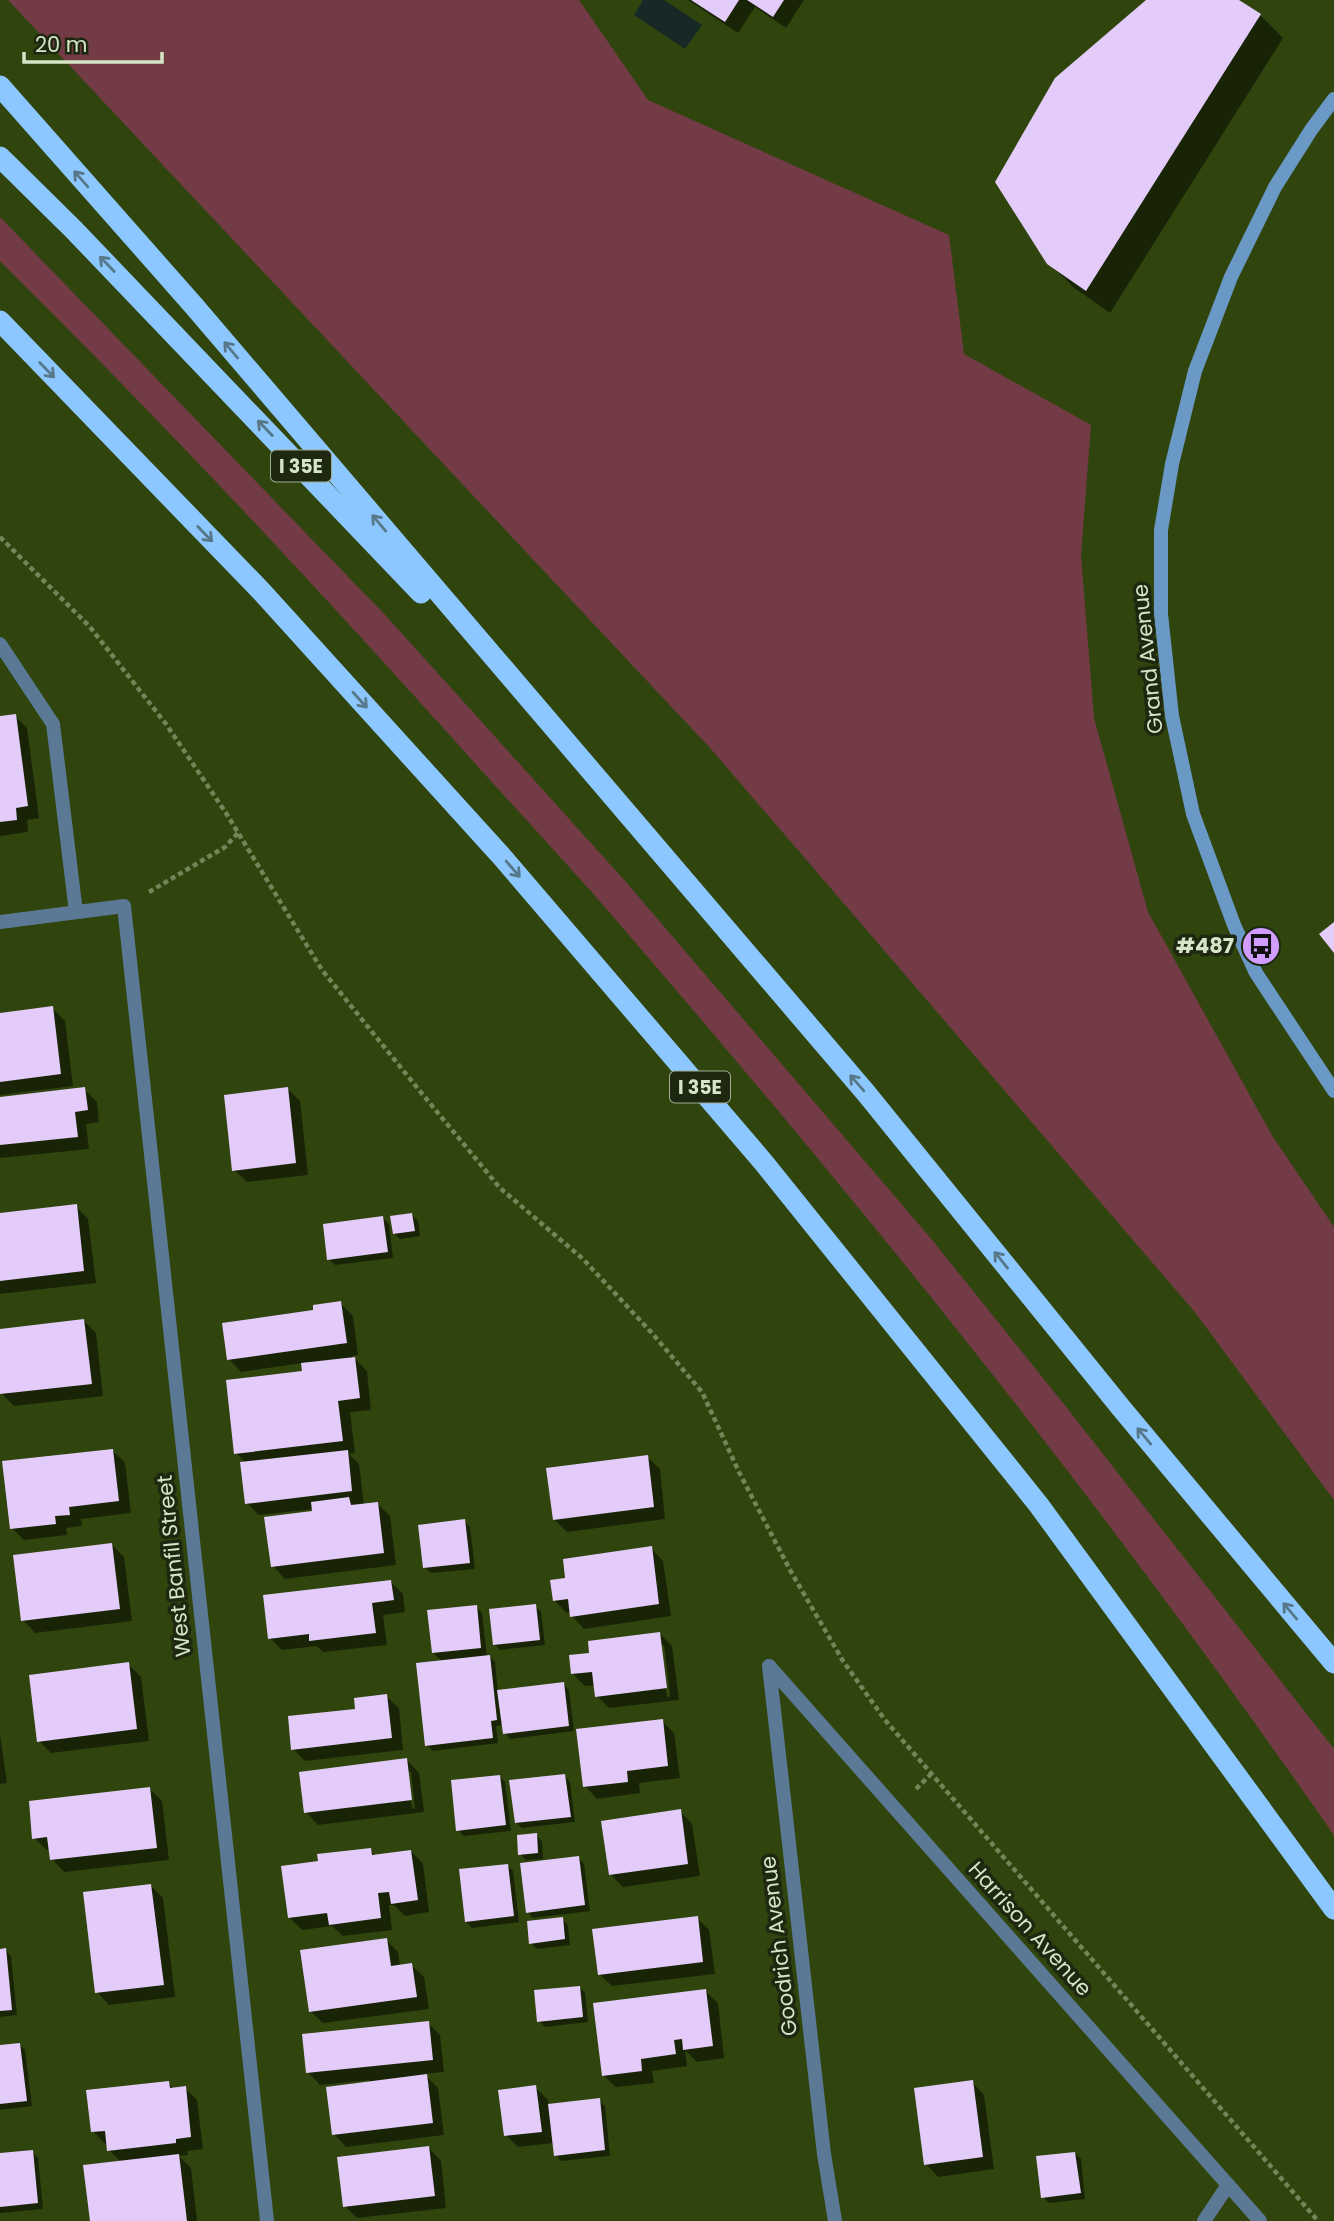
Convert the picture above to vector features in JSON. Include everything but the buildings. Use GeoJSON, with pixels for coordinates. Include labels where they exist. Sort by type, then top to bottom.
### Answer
{"type":"FeatureCollection","features":[{"type":"Feature","properties":{"kind":"highway"},"geometry":{"type":"LineString","coordinates":[[0,86],[203,317],[598,780]]}},
{"type":"Feature","properties":{"kind":"highway","name":"I 35E"},"geometry":{"type":"LineString","coordinates":[[0,157],[265,428],[598,780],[866,1094],[1122,1409],[1334,1663]]}},
{"type":"Feature","properties":{"kind":"highway","name":"I 35E"},"geometry":{"type":"LineString","coordinates":[[0,321],[262,592],[503,858],[764,1163],[1038,1504],[1334,1909]]}},
{"type":"Feature","properties":{"kind":"main road","name":"Grand Avenue"},"geometry":{"type":"LineString","coordinates":[[1334,99],[1275,187],[1231,277],[1195,371],[1172,464],[1161,530],[1161,614],[1172,716],[1193,814],[1234,925],[1256,973],[1334,1090]]}},
{"type":"Feature","properties":{"kind":"street"},"geometry":{"type":"LineString","coordinates":[[3,651],[53,724],[76,912]]}},
{"type":"Feature","properties":{"kind":"street"},"geometry":{"type":"LineString","coordinates":[[0,922],[124,906]]}},
{"type":"Feature","properties":{"kind":"street","name":"West Banfil Street"},"geometry":{"type":"LineString","coordinates":[[124,906],[267,2221]]}},
{"type":"Feature","properties":{"kind":"street","name":"Harrison Avenue"},"geometry":{"type":"LineString","coordinates":[[769,1665],[1259,2221]]}},
{"type":"Feature","properties":{"kind":"street","name":"Goodrich Avenue"},"geometry":{"type":"LineString","coordinates":[[769,1665],[824,2154],[835,2221]]}},
{"type":"Feature","properties":{"kind":"street"},"geometry":{"type":"LineString","coordinates":[[1204,2221],[1228,2185]]}},
{"type":"Feature","properties":{"kind":"path"},"geometry":{"type":"LineString","coordinates":[[0,537],[90,627],[166,724],[239,833],[322,970],[500,1188],[583,1259],[702,1392],[739,1472],[790,1570],[844,1661],[885,1720],[1318,2221]]}},
{"type":"Feature","properties":{"kind":"path"},"geometry":{"type":"LineString","coordinates":[[124,906],[225,847],[239,833]]}},
{"type":"Feature","properties":{"kind":"shaded area"},"geometry":{"type":"Polygon","coordinates":[[[8,0],[579,0],[648,100],[949,235],[964,354],[1091,425],[1081,555],[1094,718],[1148,912],[1273,1137],[1334,1227],[1334,1500],[1194,1311],[711,749],[8,0]]]}},
{"type":"Feature","properties":{"kind":"shaded area"},"geometry":{"type":"Polygon","coordinates":[[[0,217],[388,618],[626,882],[933,1241],[1334,1749],[1334,1835],[1212,1663],[1036,1429],[826,1168],[610,913],[407,688],[177,441],[0,261],[0,217]]]}},
{"type":"Feature","properties":{"kind":"water"},"geometry":{"type":"Polygon","coordinates":[[[643,0],[664,0],[702,25],[685,49],[634,15],[643,0]]]}},
{"type":"Feature","properties":{"kind":"place","name":"#487"},"geometry":{"type":"Point","coordinates":[1261,946]}}]}
